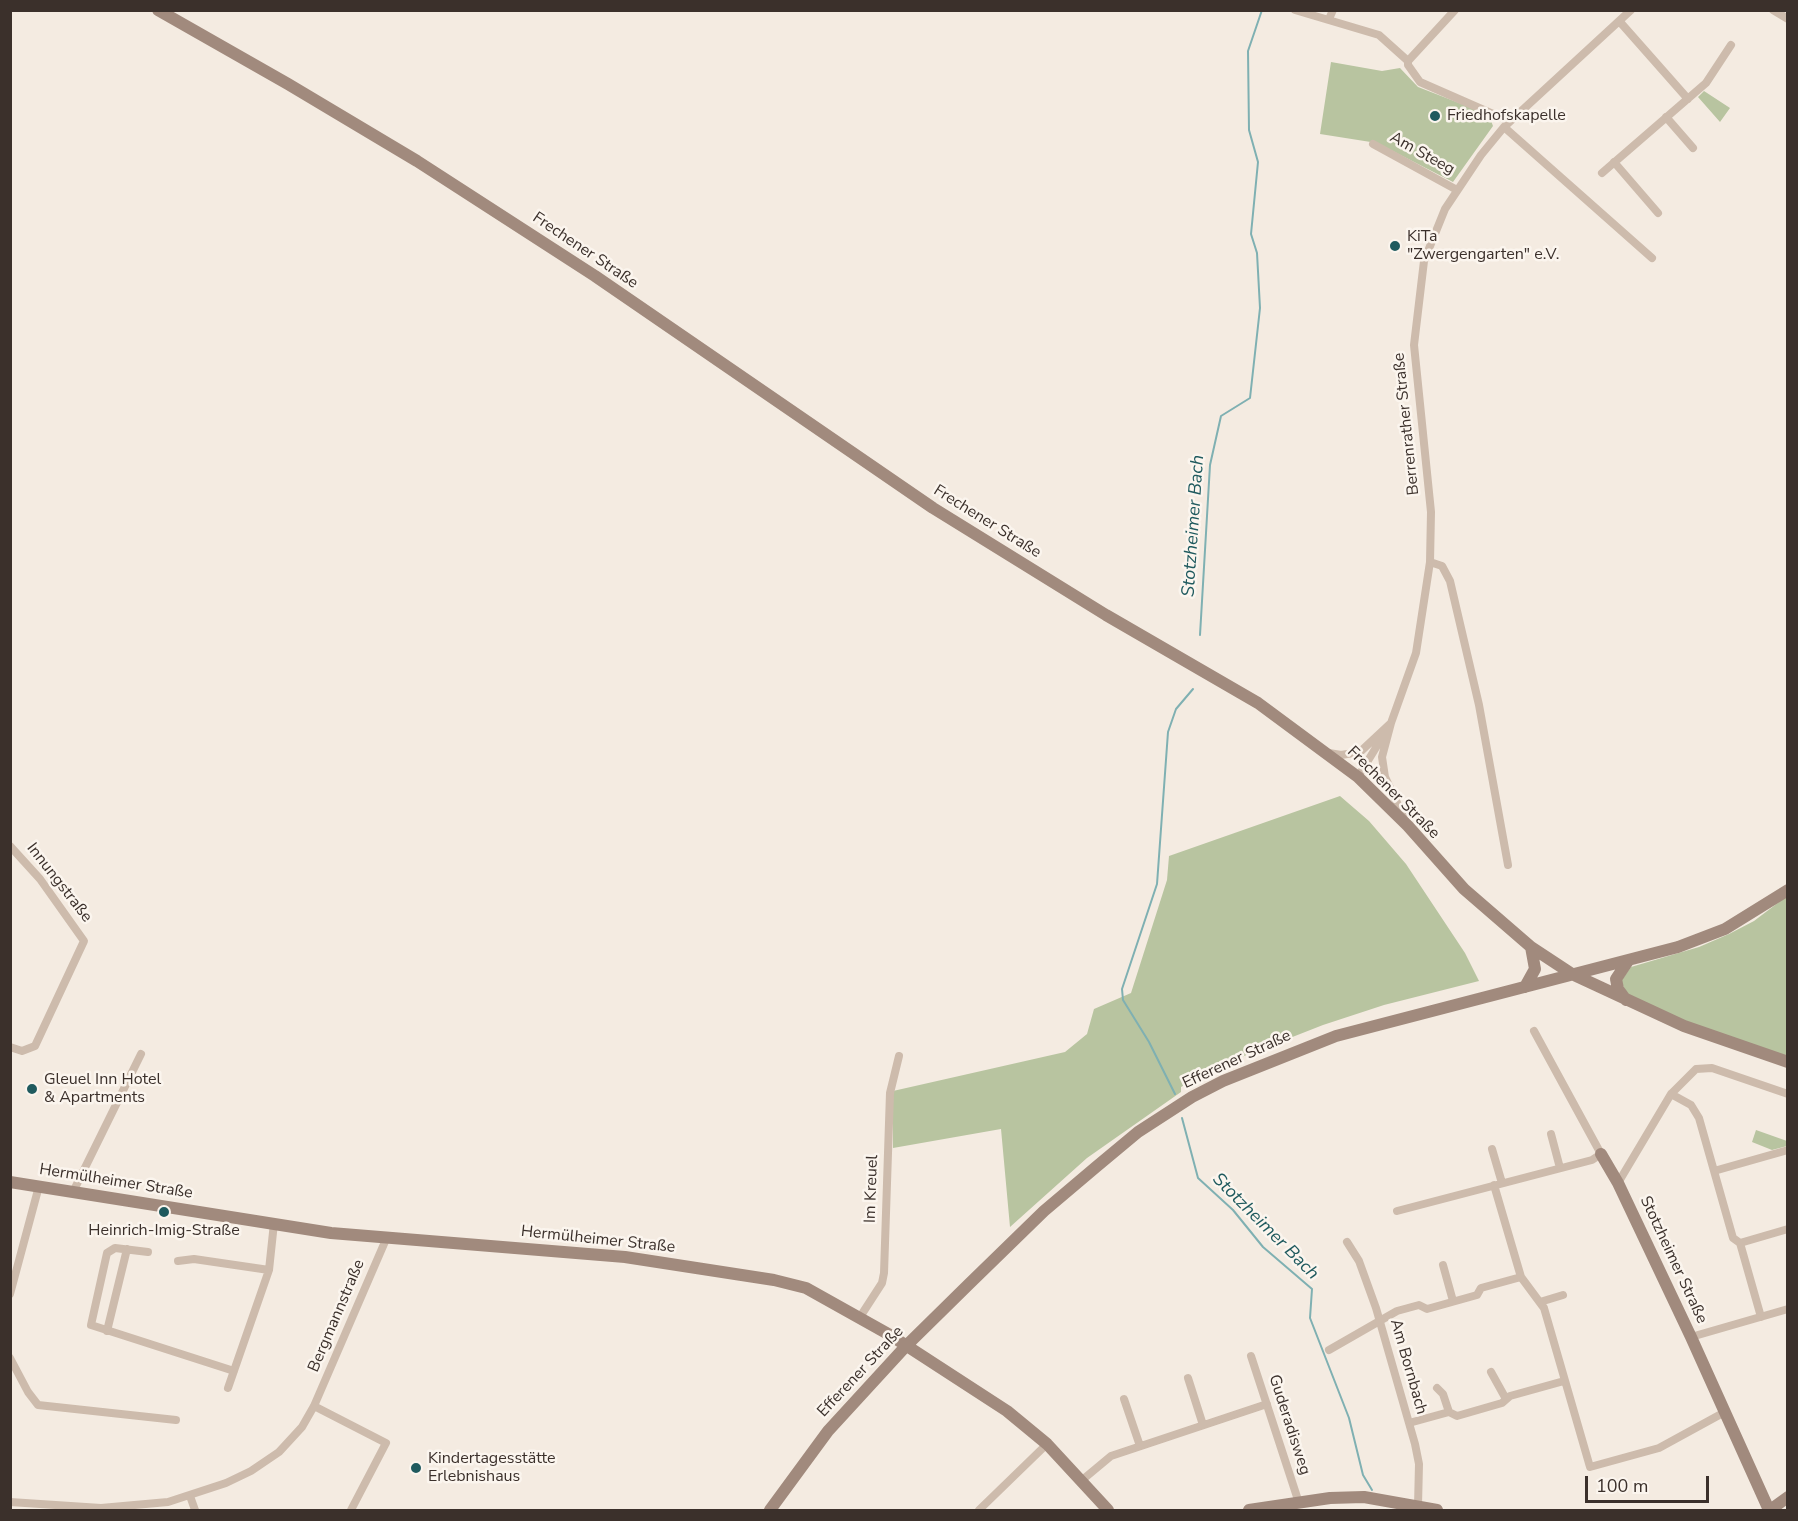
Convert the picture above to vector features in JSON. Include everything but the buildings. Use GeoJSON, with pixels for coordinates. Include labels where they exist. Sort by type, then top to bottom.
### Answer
{"type":"FeatureCollection","features":[{"type":"Feature","properties":{"kind":"street","name":"Frechener Straße"},"geometry":{"type":"LineString","coordinates":[[158,10],[417,161],[604,282],[933,508],[1106,615],[1258,703],[1329,753],[1358,777],[1408,826],[1464,890],[1531,947],[1572,974],[1626,1001],[1700,1032],[1788,1062]]}},
{"type":"Feature","properties":{"kind":"street"},"geometry":{"type":"LineString","coordinates":[[1295,10],[1327,14],[1379,35],[1408,61],[1408,65],[1420,82],[1507,124],[1652,258]]}},
{"type":"Feature","properties":{"kind":"street"},"geometry":{"type":"LineString","coordinates":[[1408,61],[1455,10]]}},
{"type":"Feature","properties":{"kind":"street","name":"Berrenrather Straße"},"geometry":{"type":"LineString","coordinates":[[1408,826],[1385,777],[1382,757],[1391,723],[1416,653],[1430,562],[1431,512],[1417,394],[1415,323],[1424,261],[1437,225],[1457,190],[1507,124],[1631,10]]}},
{"type":"Feature","properties":{"kind":"street"},"geometry":{"type":"LineString","coordinates":[[1773,10],[1788,19]]}},
{"type":"Feature","properties":{"kind":"street"},"geometry":{"type":"LineString","coordinates":[[1620,22],[1688,99]]}},
{"type":"Feature","properties":{"kind":"street"},"geometry":{"type":"LineString","coordinates":[[1602,173],[1706,83],[1731,45]]}},
{"type":"Feature","properties":{"kind":"street"},"geometry":{"type":"LineString","coordinates":[[1666,117],[1693,148]]}},
{"type":"Feature","properties":{"kind":"street","name":"Am Steeg"},"geometry":{"type":"LineString","coordinates":[[1372,144],[1457,190]]}},
{"type":"Feature","properties":{"kind":"street"},"geometry":{"type":"LineString","coordinates":[[1614,162],[1658,213]]}},
{"type":"Feature","properties":{"kind":"street"},"geometry":{"type":"LineString","coordinates":[[1430,562],[1442,566],[1450,581],[1479,705],[1508,865]]}},
{"type":"Feature","properties":{"kind":"street","name":"Berrenrather Straße"},"geometry":{"type":"LineString","coordinates":[[1329,753],[1341,755],[1360,752],[1391,723]]}},
{"type":"Feature","properties":{"kind":"street","name":"Berrenrather Straße"},"geometry":{"type":"LineString","coordinates":[[1358,777],[1391,723]]}},
{"type":"Feature","properties":{"kind":"street","name":"Innungstraße"},"geometry":{"type":"LineString","coordinates":[[10,846],[40,879],[84,941],[35,1046],[22,1051],[10,1047]]}},
{"type":"Feature","properties":{"kind":"street","name":"Efferener Straße"},"geometry":{"type":"LineString","coordinates":[[770,1510],[828,1431],[906,1346],[1044,1211],[1138,1132],[1192,1097],[1244,1071],[1336,1036],[1678,947],[1725,929],[1788,890]]}},
{"type":"Feature","properties":{"kind":"street"},"geometry":{"type":"LineString","coordinates":[[1525,987],[1536,969],[1531,947]]}},
{"type":"Feature","properties":{"kind":"street"},"geometry":{"type":"LineString","coordinates":[[1626,1001],[1618,989],[1616,979],[1628,961]]}},
{"type":"Feature","properties":{"kind":"street","name":"Stotzheimer Straße"},"geometry":{"type":"LineString","coordinates":[[1534,1031],[1618,1183],[1769,1510]]}},
{"type":"Feature","properties":{"kind":"street"},"geometry":{"type":"LineString","coordinates":[[73,1192],[141,1054]]}},
{"type":"Feature","properties":{"kind":"street","name":"Im Kreuel"},"geometry":{"type":"LineString","coordinates":[[860,1317],[882,1283],[884,1272],[890,1093],[899,1056]]}},
{"type":"Feature","properties":{"kind":"street"},"geometry":{"type":"LineString","coordinates":[[1618,1183],[1671,1094],[1696,1069],[1712,1068],[1788,1094]]}},
{"type":"Feature","properties":{"kind":"street"},"geometry":{"type":"LineString","coordinates":[[1671,1094],[1691,1105],[1699,1118],[1733,1238],[1740,1243],[1761,1317]]}},
{"type":"Feature","properties":{"kind":"street"},"geometry":{"type":"LineString","coordinates":[[1551,1134],[1560,1168]]}},
{"type":"Feature","properties":{"kind":"street"},"geometry":{"type":"LineString","coordinates":[[1492,1149],[1498,1184],[1521,1277],[1540,1302],[1549,1324],[1590,1467],[1659,1448],[1724,1413]]}},
{"type":"Feature","properties":{"kind":"street"},"geometry":{"type":"LineString","coordinates":[[1714,1171],[1788,1150]]}},
{"type":"Feature","properties":{"kind":"street"},"geometry":{"type":"LineString","coordinates":[[1396,1211],[1592,1160],[1601,1154]]}},
{"type":"Feature","properties":{"kind":"street","name":"Hermülheimer Straße"},"geometry":{"type":"LineString","coordinates":[[10,1182],[331,1233],[617,1256],[774,1280],[806,1288],[860,1317],[1007,1411],[1047,1444],[1108,1510]]}},
{"type":"Feature","properties":{"kind":"street"},"geometry":{"type":"LineString","coordinates":[[10,1294],[39,1186]]}},
{"type":"Feature","properties":{"kind":"street"},"geometry":{"type":"LineString","coordinates":[[228,1388],[268,1270],[273,1251],[274,1223]]}},
{"type":"Feature","properties":{"kind":"street"},"geometry":{"type":"LineString","coordinates":[[1740,1243],[1788,1228]]}},
{"type":"Feature","properties":{"kind":"street","name":"Bergmannstraße"},"geometry":{"type":"LineString","coordinates":[[13,1506],[128,1507],[190,1496],[251,1471],[279,1452],[302,1427],[314,1406],[387,1237]]}},
{"type":"Feature","properties":{"kind":"street","name":"Am Bornbach"},"geometry":{"type":"LineString","coordinates":[[1347,1242],[1359,1261],[1380,1320],[1408,1423],[1419,1464],[1418,1506]]}},
{"type":"Feature","properties":{"kind":"street"},"geometry":{"type":"LineString","coordinates":[[148,1252],[115,1248],[107,1253],[90,1321],[93,1326],[234,1371]]}},
{"type":"Feature","properties":{"kind":"street"},"geometry":{"type":"LineString","coordinates":[[107,1330],[127,1250]]}},
{"type":"Feature","properties":{"kind":"street"},"geometry":{"type":"LineString","coordinates":[[178,1261],[194,1259],[268,1270]]}},
{"type":"Feature","properties":{"kind":"street"},"geometry":{"type":"LineString","coordinates":[[1443,1266],[1453,1301]]}},
{"type":"Feature","properties":{"kind":"street"},"geometry":{"type":"LineString","coordinates":[[1329,1350],[1380,1320],[1419,1305],[1427,1309],[1477,1295],[1481,1288],[1521,1277]]}},
{"type":"Feature","properties":{"kind":"street"},"geometry":{"type":"LineString","coordinates":[[1540,1302],[1563,1295]]}},
{"type":"Feature","properties":{"kind":"street"},"geometry":{"type":"LineString","coordinates":[[1691,1337],[1788,1309]]}},
{"type":"Feature","properties":{"kind":"street","name":"Guderadisweg"},"geometry":{"type":"LineString","coordinates":[[1251,1356],[1299,1503]]}},
{"type":"Feature","properties":{"kind":"street"},"geometry":{"type":"LineString","coordinates":[[10,1358],[28,1392],[38,1405],[176,1420]]}},
{"type":"Feature","properties":{"kind":"street"},"geometry":{"type":"LineString","coordinates":[[1491,1372],[1506,1399]]}},
{"type":"Feature","properties":{"kind":"street"},"geometry":{"type":"LineString","coordinates":[[1188,1378],[1203,1425]]}},
{"type":"Feature","properties":{"kind":"street"},"geometry":{"type":"LineString","coordinates":[[1437,1388],[1449,1412],[1457,1416],[1564,1381]]}},
{"type":"Feature","properties":{"kind":"street"},"geometry":{"type":"LineString","coordinates":[[1124,1399],[1140,1446]]}},
{"type":"Feature","properties":{"kind":"street"},"geometry":{"type":"LineString","coordinates":[[1081,1481],[1105,1460],[1267,1404]]}},
{"type":"Feature","properties":{"kind":"street"},"geometry":{"type":"LineString","coordinates":[[314,1406],[386,1443],[351,1510]]}},
{"type":"Feature","properties":{"kind":"street"},"geometry":{"type":"LineString","coordinates":[[1408,1423],[1449,1412]]}},
{"type":"Feature","properties":{"kind":"street"},"geometry":{"type":"LineString","coordinates":[[979,1510],[1047,1444]]}},
{"type":"Feature","properties":{"kind":"street"},"geometry":{"type":"LineString","coordinates":[[190,1496],[195,1510]]}},
{"type":"Feature","properties":{"kind":"street"},"geometry":{"type":"LineString","coordinates":[[1249,1510],[1330,1498],[1364,1497],[1437,1510]]}},
{"type":"Feature","properties":{"kind":"street"},"geometry":{"type":"LineString","coordinates":[[1769,1510],[1788,1497]]}},
{"type":"Feature","properties":{"kind":"green space"},"geometry":{"type":"Polygon","coordinates":[[[1331,62],[1382,71],[1400,68],[1418,87],[1472,108],[1490,118],[1493,126],[1453,182],[1377,143],[1320,134],[1331,62]]]}},
{"type":"Feature","properties":{"kind":"green space"},"geometry":{"type":"Polygon","coordinates":[[[1704,91],[1730,108],[1720,122],[1698,97],[1704,91]]]}},
{"type":"Feature","properties":{"kind":"green space"},"geometry":{"type":"Polygon","coordinates":[[[1340,796],[1369,821],[1406,864],[1465,953],[1479,981],[1384,1005],[1323,1025],[1216,1067],[1181,1087],[1181,1092],[1087,1158],[1010,1227],[1001,1129],[893,1148],[893,1091],[1065,1052],[1087,1034],[1094,1009],[1131,993],[1167,880],[1169,856],[1340,796]]]}},
{"type":"Feature","properties":{"kind":"green space"},"geometry":{"type":"Polygon","coordinates":[[[1787,896],[1787,1056],[1685,1021],[1627,994],[1621,981],[1631,967],[1699,947],[1729,934],[1754,921],[1787,896]]]}},
{"type":"Feature","properties":{"kind":"green space"},"geometry":{"type":"Polygon","coordinates":[[[1756,1130],[1787,1141],[1787,1146],[1772,1150],[1752,1142],[1756,1130]]]}},
{"type":"Feature","properties":{"kind":"waterway","name":"Stotzheimer Bach"},"geometry":{"type":"LineString","coordinates":[[1200,635],[1210,465],[1221,416],[1250,398],[1260,308],[1257,253],[1251,234],[1258,162],[1249,130],[1248,51],[1262,10]]}},
{"type":"Feature","properties":{"kind":"waterway","name":"Stotzheimer Bach"},"geometry":{"type":"LineString","coordinates":[[1175,1094],[1149,1042],[1123,1000],[1122,989],[1157,884],[1168,732],[1176,709],[1193,689]]}},
{"type":"Feature","properties":{"kind":"waterway","name":"Stotzheimer Bach"},"geometry":{"type":"LineString","coordinates":[[1182,1118],[1198,1178],[1233,1210],[1263,1247],[1312,1289],[1310,1318],[1349,1418],[1363,1475],[1372,1490]]}},
{"type":"Feature","properties":{"kind":"place","name":"Friedhofskapelle"},"geometry":{"type":"Point","coordinates":[1435,116]}},
{"type":"Feature","properties":{"kind":"place","name":"KiTa \"Zwergengarten\" e.V."},"geometry":{"type":"Point","coordinates":[1395,246]}},
{"type":"Feature","properties":{"kind":"place","name":"Gleuel Inn Hotel & Apartments"},"geometry":{"type":"Point","coordinates":[32,1089]}},
{"type":"Feature","properties":{"kind":"place","name":"Heinrich-Imig-Straße"},"geometry":{"type":"Point","coordinates":[164,1212]}},
{"type":"Feature","properties":{"kind":"place","name":"Kindertagesstätte Erlebnishaus"},"geometry":{"type":"Point","coordinates":[416,1468]}}]}
